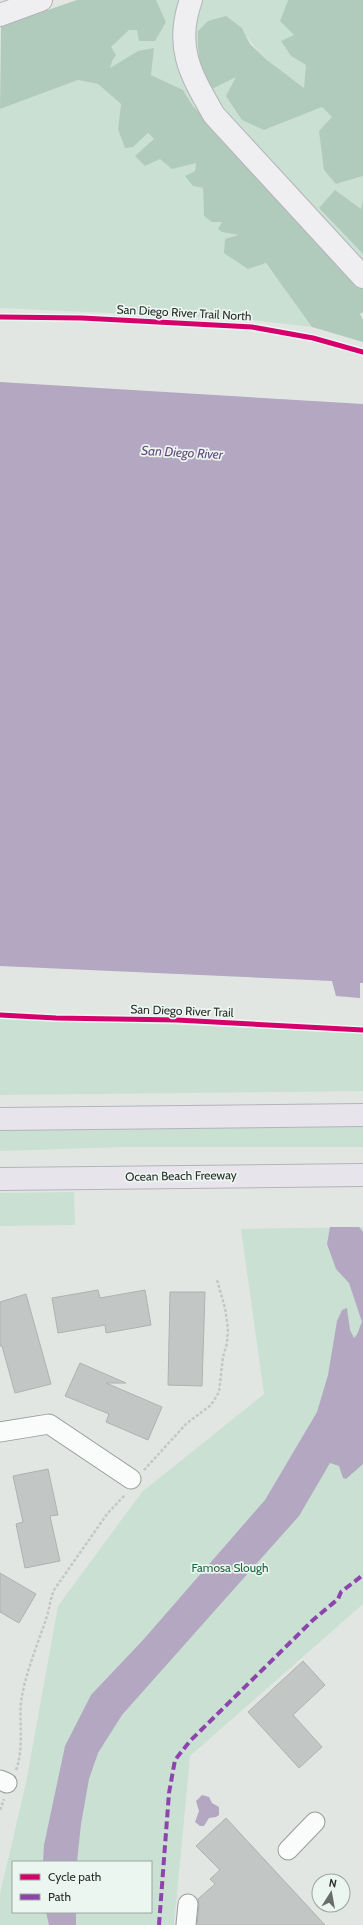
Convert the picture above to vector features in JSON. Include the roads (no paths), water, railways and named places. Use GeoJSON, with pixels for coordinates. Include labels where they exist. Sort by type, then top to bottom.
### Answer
{"type":"FeatureCollection","features":[{"type":"Feature","properties":{"kind":"highway"},"geometry":{"type":"LineString","coordinates":[[0,1119],[363,1115]]}},
{"type":"Feature","properties":{"kind":"highway","name":"Ocean Beach Freeway"},"geometry":{"type":"LineString","coordinates":[[0,1179],[363,1175]]}},
{"type":"Feature","properties":{"kind":"main road"},"geometry":{"type":"LineString","coordinates":[[0,15],[41,0]]}},
{"type":"Feature","properties":{"kind":"main road"},"geometry":{"type":"LineString","coordinates":[[191,0],[185,18],[184,52],[197,86],[214,115],[363,277]]}},
{"type":"Feature","properties":{"kind":"lane"},"geometry":{"type":"LineString","coordinates":[[0,1432],[49,1424],[134,1482]]}},
{"type":"Feature","properties":{"kind":"lane"},"geometry":{"type":"LineString","coordinates":[[288,1850],[315,1822]]}},
{"type":"Feature","properties":{"kind":"lane"},"geometry":{"type":"LineString","coordinates":[[186,1925],[188,1904]]}},
{"type":"Feature","properties":{"kind":"water","name":"San Diego River"},"geometry":{"type":"Polygon","coordinates":[[[0,382],[363,404],[363,983],[360,983],[360,998],[336,996],[332,981],[0,966],[0,382]]]}},
{"type":"Feature","properties":{"kind":"water"},"geometry":{"type":"Polygon","coordinates":[[[330,1227],[359,1227],[363,1232],[363,1464],[346,1479],[343,1478],[339,1466],[330,1463],[299,1516],[122,1715],[98,1753],[89,1779],[81,1824],[77,1861],[43,1861],[44,1845],[65,1746],[91,1695],[143,1640],[265,1500],[317,1412],[328,1375],[337,1321],[342,1310],[347,1308],[350,1330],[354,1338],[358,1332],[362,1322],[349,1283],[336,1269],[327,1244],[330,1227]]]}},
{"type":"Feature","properties":{"kind":"water"},"geometry":{"type":"Polygon","coordinates":[[[202,1795],[209,1797],[212,1803],[219,1807],[219,1815],[209,1818],[204,1826],[200,1826],[195,1822],[199,1811],[196,1801],[202,1795]]]}},
{"type":"Feature","properties":{"kind":"water"},"geometry":{"type":"Polygon","coordinates":[[[46,1913],[76,1913],[76,1925],[49,1925],[46,1913]]]}},
{"type":"Feature","properties":{"kind":"park label","name":"Famosa Slough"},"geometry":{"type":"Point","coordinates":[230,1568]}}]}
